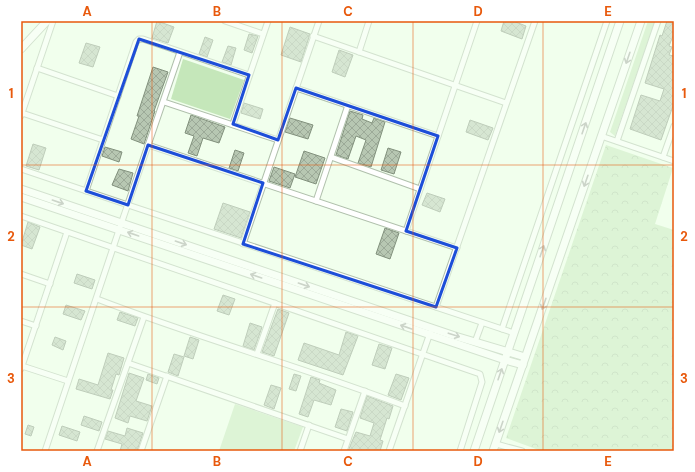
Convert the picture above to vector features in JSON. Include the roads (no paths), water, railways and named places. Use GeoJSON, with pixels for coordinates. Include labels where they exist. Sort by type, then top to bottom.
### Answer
{"type":"FeatureCollection","features":[{"type":"Feature","properties":{"kind":"street"},"geometry":{"type":"LineString","coordinates":[[21,49],[47,21]]}},
{"type":"Feature","properties":{"kind":"street"},"geometry":{"type":"LineString","coordinates":[[53,21],[22,114],[103,140]]}},
{"type":"Feature","properties":{"kind":"street"},"geometry":{"type":"LineString","coordinates":[[225,21],[263,34]]}},
{"type":"Feature","properties":{"kind":"street"},"geometry":{"type":"LineString","coordinates":[[233,124],[268,21]]}},
{"type":"Feature","properties":{"kind":"street"},"geometry":{"type":"LineString","coordinates":[[242,244],[319,21]]}},
{"type":"Feature","properties":{"kind":"street"},"geometry":{"type":"LineString","coordinates":[[359,52],[370,21]]}},
{"type":"Feature","properties":{"kind":"street"},"geometry":{"type":"LineString","coordinates":[[406,231],[476,21]]}},
{"type":"Feature","properties":{"kind":"street"},"geometry":{"type":"LineString","coordinates":[[436,308],[535,21]]}},
{"type":"Feature","properties":{"kind":"street"},"geometry":{"type":"LineString","coordinates":[[502,329],[607,21]]}},
{"type":"Feature","properties":{"kind":"street"},"geometry":{"type":"LineString","coordinates":[[474,451],[620,21]]}},
{"type":"Feature","properties":{"kind":"street"},"geometry":{"type":"LineString","coordinates":[[522,451],[494,447],[641,21]]}},
{"type":"Feature","properties":{"kind":"street"},"geometry":{"type":"LineString","coordinates":[[617,141],[658,21]]}},
{"type":"Feature","properties":{"kind":"street"},"geometry":{"type":"LineString","coordinates":[[314,36],[506,103]]}},
{"type":"Feature","properties":{"kind":"street"},"geometry":{"type":"LineString","coordinates":[[86,191],[138,39],[143,39],[249,76]]}},
{"type":"Feature","properties":{"kind":"street"},"geometry":{"type":"LineString","coordinates":[[46,451],[120,226],[180,52]]}},
{"type":"Feature","properties":{"kind":"street"},"geometry":{"type":"LineString","coordinates":[[37,68],[118,96]]}},
{"type":"Feature","properties":{"kind":"street"},"geometry":{"type":"LineString","coordinates":[[296,88],[438,136]]}},
{"type":"Feature","properties":{"kind":"street"},"geometry":{"type":"LineString","coordinates":[[164,102],[278,140]]}},
{"type":"Feature","properties":{"kind":"street"},"geometry":{"type":"LineString","coordinates":[[316,201],[348,105]]}},
{"type":"Feature","properties":{"kind":"street"},"geometry":{"type":"LineString","coordinates":[[663,157],[674,126]]}},
{"type":"Feature","properties":{"kind":"street"},"geometry":{"type":"LineString","coordinates":[[601,136],[674,161]]}},
{"type":"Feature","properties":{"kind":"street"},"geometry":{"type":"LineString","coordinates":[[148,145],[456,248]]}},
{"type":"Feature","properties":{"kind":"street"},"geometry":{"type":"LineString","coordinates":[[331,157],[420,189]]}},
{"type":"Feature","properties":{"kind":"street"},"geometry":{"type":"LineString","coordinates":[[21,169],[242,244],[514,333]]}},
{"type":"Feature","properties":{"kind":"street"},"geometry":{"type":"LineString","coordinates":[[21,189],[120,226],[430,331],[505,360],[524,361]]}},
{"type":"Feature","properties":{"kind":"street"},"geometry":{"type":"LineString","coordinates":[[21,197],[120,226]]}},
{"type":"Feature","properties":{"kind":"street"},"geometry":{"type":"LineString","coordinates":[[21,216],[480,374],[482,377],[482,382],[460,451]]}},
{"type":"Feature","properties":{"kind":"street"},"geometry":{"type":"LineString","coordinates":[[67,232],[22,367],[68,381]]}},
{"type":"Feature","properties":{"kind":"street"},"geometry":{"type":"LineString","coordinates":[[21,274],[50,284]]}},
{"type":"Feature","properties":{"kind":"street"},"geometry":{"type":"LineString","coordinates":[[96,299],[144,317],[257,354],[405,406]]}},
{"type":"Feature","properties":{"kind":"street"},"geometry":{"type":"LineString","coordinates":[[257,354],[274,303]]}},
{"type":"Feature","properties":{"kind":"street"},"geometry":{"type":"LineString","coordinates":[[97,451],[144,317]]}},
{"type":"Feature","properties":{"kind":"street"},"geometry":{"type":"LineString","coordinates":[[21,321],[36,326]]}},
{"type":"Feature","properties":{"kind":"street"},"geometry":{"type":"LineString","coordinates":[[475,342],[482,323]]}},
{"type":"Feature","properties":{"kind":"street"},"geometry":{"type":"LineString","coordinates":[[430,331],[475,342],[508,353],[524,361]]}},
{"type":"Feature","properties":{"kind":"street"},"geometry":{"type":"LineString","coordinates":[[389,451],[430,331]]}},
{"type":"Feature","properties":{"kind":"street"},"geometry":{"type":"LineString","coordinates":[[128,363],[348,438]]}},
{"type":"Feature","properties":{"kind":"street"},"geometry":{"type":"LineString","coordinates":[[142,451],[167,376]]}},
{"type":"Feature","properties":{"kind":"street"},"geometry":{"type":"LineString","coordinates":[[344,451],[365,391]]}},
{"type":"Feature","properties":{"kind":"street"},"geometry":{"type":"LineString","coordinates":[[300,451],[309,425]]}}]}
